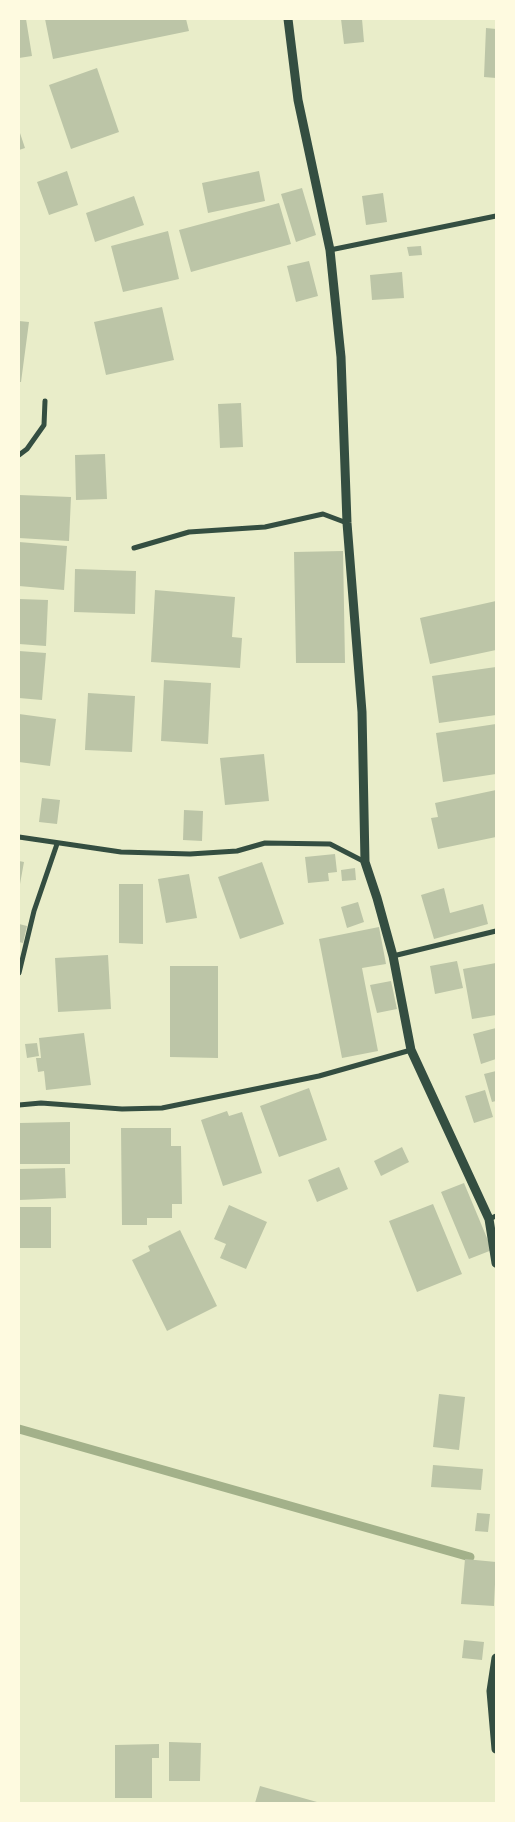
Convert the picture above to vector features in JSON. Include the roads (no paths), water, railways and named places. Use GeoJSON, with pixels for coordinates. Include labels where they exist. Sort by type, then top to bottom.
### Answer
{"type":"FeatureCollection","features":[{"type":"Feature","properties":{"kind":"street"},"geometry":{"type":"LineString","coordinates":[[288,19],[298,100],[330,250],[341,357],[347,523],[362,712],[365,862],[378,898],[393,956],[412,1050],[493,1218],[496,1263]]}},
{"type":"Feature","properties":{"kind":"street"},"geometry":{"type":"LineString","coordinates":[[330,250],[496,216]]}},
{"type":"Feature","properties":{"kind":"street"},"geometry":{"type":"LineString","coordinates":[[19,455],[27,449],[44,425],[45,401]]}},
{"type":"Feature","properties":{"kind":"street"},"geometry":{"type":"LineString","coordinates":[[134,548],[189,532],[265,527],[323,514],[347,523]]}},
{"type":"Feature","properties":{"kind":"street"},"geometry":{"type":"LineString","coordinates":[[19,837],[121,852],[190,854],[237,851],[265,842],[330,844],[365,862]]}},
{"type":"Feature","properties":{"kind":"street"},"geometry":{"type":"LineString","coordinates":[[19,972],[34,911],[57,844]]}},
{"type":"Feature","properties":{"kind":"street"},"geometry":{"type":"LineString","coordinates":[[393,956],[496,931]]}},
{"type":"Feature","properties":{"kind":"street"},"geometry":{"type":"LineString","coordinates":[[19,1106],[41,1103],[122,1109],[162,1108],[319,1076],[412,1050]]}},
{"type":"Feature","properties":{"kind":"street"},"geometry":{"type":"LineString","coordinates":[[496,1658],[491,1690],[496,1749]]}},
{"type":"Feature","properties":{"kind":"waterway"},"geometry":{"type":"LineString","coordinates":[[19,1429],[470,1557]]}}]}
